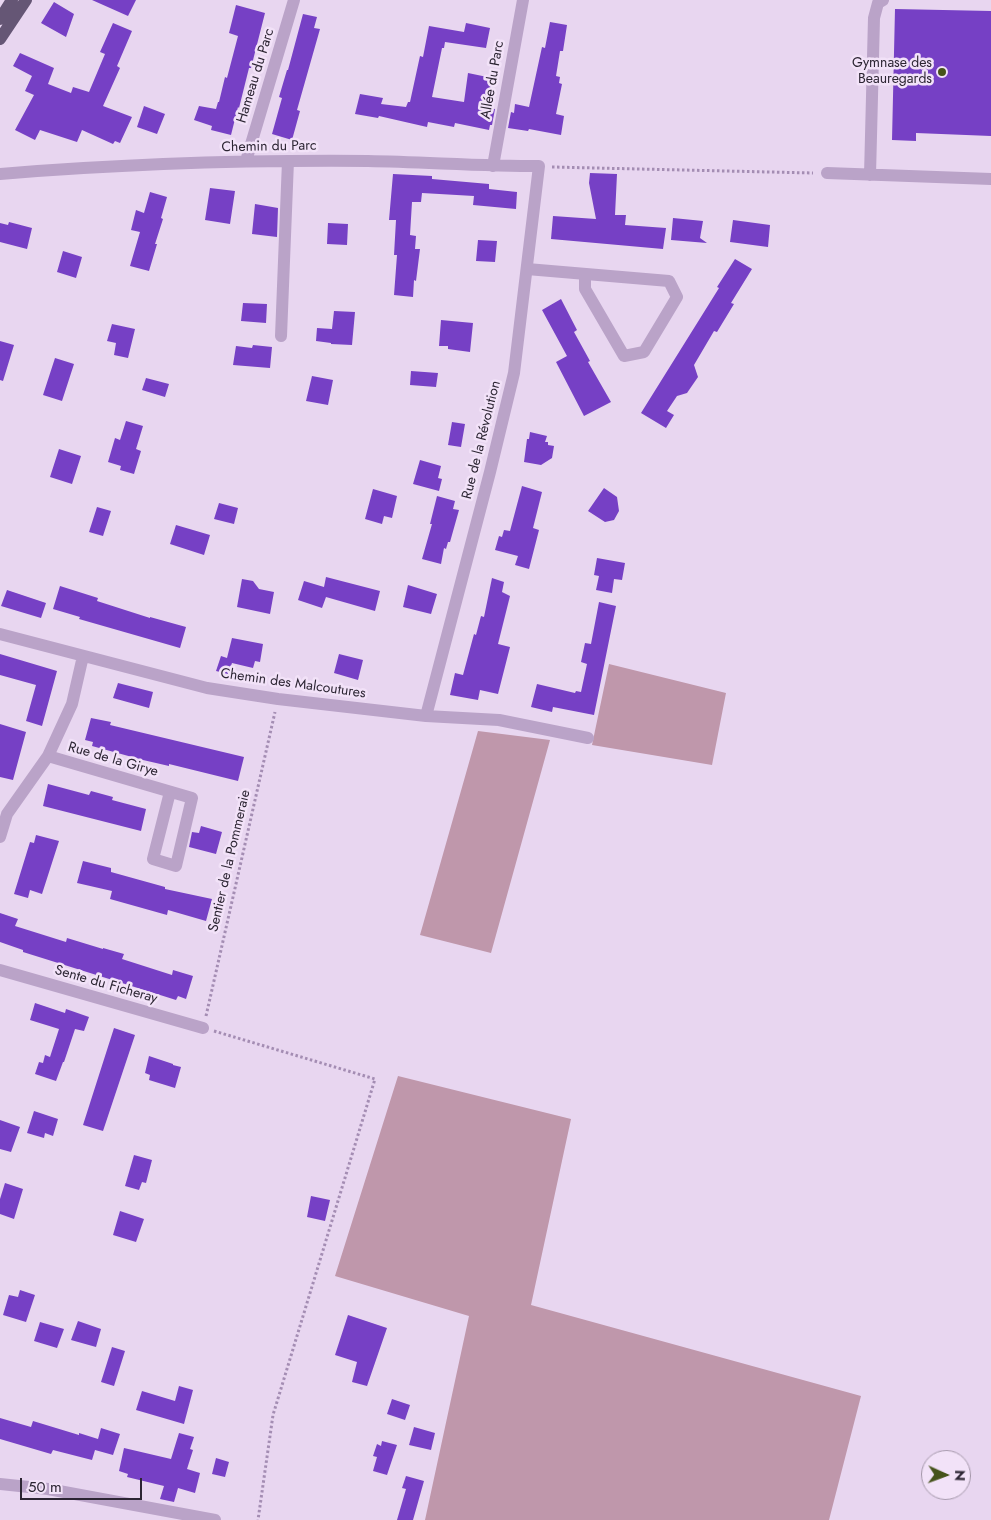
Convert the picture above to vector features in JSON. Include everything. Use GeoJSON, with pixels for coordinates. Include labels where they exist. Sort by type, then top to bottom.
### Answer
{"type":"FeatureCollection","features":[{"type":"Feature","properties":{"kind":"main road"},"geometry":{"type":"LineString","coordinates":[[0,19],[12,0]]}},
{"type":"Feature","properties":{"kind":"main road"},"geometry":{"type":"LineString","coordinates":[[0,39],[26,0]]}},
{"type":"Feature","properties":{"kind":"street","name":"Hameau du Parc"},"geometry":{"type":"LineString","coordinates":[[246,161],[294,0]]}},
{"type":"Feature","properties":{"kind":"street","name":"Allée du Parc"},"geometry":{"type":"LineString","coordinates":[[493,166],[523,0]]}},
{"type":"Feature","properties":{"kind":"street"},"geometry":{"type":"LineString","coordinates":[[870,174],[874,18],[878,4],[883,0]]}},
{"type":"Feature","properties":{"kind":"street","name":"Chemin du Parc"},"geometry":{"type":"LineString","coordinates":[[0,174],[61,169],[246,161],[370,161],[539,166]]}},
{"type":"Feature","properties":{"kind":"street"},"geometry":{"type":"LineString","coordinates":[[280,336],[288,161]]}},
{"type":"Feature","properties":{"kind":"street","name":"Rue de la Révolution"},"geometry":{"type":"LineString","coordinates":[[426,716],[514,373],[539,166]]}},
{"type":"Feature","properties":{"kind":"street"},"geometry":{"type":"LineString","coordinates":[[827,173],[991,179]]}},
{"type":"Feature","properties":{"kind":"street"},"geometry":{"type":"LineString","coordinates":[[526,269],[669,281],[677,297],[644,352],[624,356],[585,290],[585,274]]}},
{"type":"Feature","properties":{"kind":"street","name":"Chemin des Malcoutures"},"geometry":{"type":"LineString","coordinates":[[0,634],[207,688],[278,699],[426,716],[499,720],[588,738]]}},
{"type":"Feature","properties":{"kind":"street"},"geometry":{"type":"LineString","coordinates":[[0,837],[7,814],[48,756],[72,704],[83,656]]}},
{"type":"Feature","properties":{"kind":"street","name":"Rue de la Girye"},"geometry":{"type":"LineString","coordinates":[[48,756],[192,798],[176,866],[153,859],[170,792]]}},
{"type":"Feature","properties":{"kind":"street","name":"Sente du Ficheray"},"geometry":{"type":"LineString","coordinates":[[0,970],[203,1028]]}},
{"type":"Feature","properties":{"kind":"street"},"geometry":{"type":"LineString","coordinates":[[0,1484],[48,1489],[215,1520]]}},
{"type":"Feature","properties":{"kind":"path"},"geometry":{"type":"LineString","coordinates":[[539,166],[827,173]]}},
{"type":"Feature","properties":{"kind":"path","name":"Sentier de la Pommeraie"},"geometry":{"type":"LineString","coordinates":[[203,1028],[278,699]]}},
{"type":"Feature","properties":{"kind":"path"},"geometry":{"type":"LineString","coordinates":[[203,1028],[375,1079],[273,1415],[258,1520]]}},
{"type":"Feature","properties":{"kind":"shaded area"},"geometry":{"type":"Polygon","coordinates":[[[609,664],[726,693],[712,765],[592,745],[609,664]]]}},
{"type":"Feature","properties":{"kind":"shaded area"},"geometry":{"type":"Polygon","coordinates":[[[478,731],[550,740],[491,953],[420,935],[478,731]]]}},
{"type":"Feature","properties":{"kind":"shaded area"},"geometry":{"type":"Polygon","coordinates":[[[398,1076],[571,1119],[531,1305],[861,1396],[829,1520],[425,1520],[469,1316],[335,1276],[398,1076]]]}},
{"type":"Feature","properties":{"kind":"building"},"geometry":{"type":"Polygon","coordinates":[[[92,0],[136,0],[128,16],[92,0]]]}},
{"type":"Feature","properties":{"kind":"building"},"geometry":{"type":"Polygon","coordinates":[[[54,2],[74,14],[66,37],[41,23],[54,2]]]}},
{"type":"Feature","properties":{"kind":"building"},"geometry":{"type":"Polygon","coordinates":[[[236,5],[265,13],[231,135],[211,130],[212,126],[194,120],[199,106],[216,109],[219,102],[238,36],[229,33],[236,5]]]}},
{"type":"Feature","properties":{"kind":"building","name":"Gymnase des Beauregards"},"geometry":{"type":"Polygon","coordinates":[[[895,9],[991,11],[991,136],[916,133],[916,141],[892,140],[895,9]]]}},
{"type":"Feature","properties":{"kind":"building"},"geometry":{"type":"Polygon","coordinates":[[[303,14],[317,17],[314,28],[320,29],[297,110],[300,111],[292,140],[272,134],[282,98],[279,97],[303,14]]]}},
{"type":"Feature","properties":{"kind":"building"},"geometry":{"type":"Polygon","coordinates":[[[550,22],[567,25],[563,51],[560,51],[556,76],[560,77],[559,83],[562,84],[556,114],[564,116],[561,135],[529,129],[528,131],[508,128],[511,112],[514,113],[515,104],[529,107],[542,47],[545,48],[550,22]]]}},
{"type":"Feature","properties":{"kind":"building"},"geometry":{"type":"Polygon","coordinates":[[[113,23],[132,31],[117,66],[120,68],[103,106],[132,117],[120,143],[115,141],[113,144],[82,130],[77,142],[40,130],[35,140],[15,130],[34,95],[25,91],[32,76],[13,66],[20,53],[54,68],[48,84],[71,93],[73,87],[89,92],[105,54],[100,52],[113,23]]]}},
{"type":"Feature","properties":{"kind":"building"},"geometry":{"type":"Polygon","coordinates":[[[466,23],[490,28],[486,48],[445,42],[444,48],[442,48],[432,97],[464,102],[468,73],[492,78],[487,108],[495,109],[492,125],[490,125],[489,130],[455,123],[454,127],[428,122],[427,127],[379,116],[378,118],[355,114],[360,94],[383,98],[381,104],[406,107],[408,102],[410,102],[420,56],[423,57],[429,26],[464,32],[466,23]]]}},
{"type":"Feature","properties":{"kind":"building"},"geometry":{"type":"Polygon","coordinates":[[[144,106],[165,114],[157,134],[137,127],[144,106]]]}},
{"type":"Feature","properties":{"kind":"building"},"geometry":{"type":"Polygon","coordinates":[[[590,173],[617,174],[615,215],[626,215],[625,225],[666,228],[663,249],[551,239],[553,216],[596,219],[589,183],[590,173]]]}},
{"type":"Feature","properties":{"kind":"building"},"geometry":{"type":"Polygon","coordinates":[[[393,174],[432,176],[432,179],[489,184],[489,189],[517,192],[516,209],[473,205],[474,196],[422,193],[421,202],[412,202],[410,235],[416,236],[415,249],[420,249],[413,297],[394,295],[397,255],[394,255],[396,220],[389,220],[393,174]]]}},
{"type":"Feature","properties":{"kind":"building"},"geometry":{"type":"Polygon","coordinates":[[[210,188],[235,191],[230,224],[205,220],[210,188]]]}},
{"type":"Feature","properties":{"kind":"building"},"geometry":{"type":"Polygon","coordinates":[[[150,192],[167,197],[149,271],[130,266],[140,232],[131,230],[136,210],[144,213],[150,192]]]}},
{"type":"Feature","properties":{"kind":"building"},"geometry":{"type":"Polygon","coordinates":[[[255,204],[278,208],[277,237],[252,234],[255,204]]]}},
{"type":"Feature","properties":{"kind":"building"},"geometry":{"type":"Polygon","coordinates":[[[673,218],[703,221],[700,238],[707,243],[671,240],[673,218]]]}},
{"type":"Feature","properties":{"kind":"building"},"geometry":{"type":"Polygon","coordinates":[[[733,220],[770,225],[768,247],[730,242],[733,220]]]}},
{"type":"Feature","properties":{"kind":"building"},"geometry":{"type":"Polygon","coordinates":[[[9,222],[32,228],[27,249],[0,242],[0,223],[8,225],[9,222]]]}},
{"type":"Feature","properties":{"kind":"building"},"geometry":{"type":"Polygon","coordinates":[[[328,223],[348,224],[347,245],[327,244],[328,223]]]}},
{"type":"Feature","properties":{"kind":"building"},"geometry":{"type":"Polygon","coordinates":[[[478,240],[497,241],[495,262],[476,261],[478,240]]]}},
{"type":"Feature","properties":{"kind":"building"},"geometry":{"type":"Polygon","coordinates":[[[63,251],[82,257],[76,278],[57,272],[63,251]]]}},
{"type":"Feature","properties":{"kind":"building"},"geometry":{"type":"Polygon","coordinates":[[[735,259],[752,269],[731,303],[734,304],[717,332],[714,331],[694,365],[698,377],[687,393],[677,396],[667,411],[674,415],[666,428],[641,413],[735,259]]]}},
{"type":"Feature","properties":{"kind":"building"},"geometry":{"type":"Polygon","coordinates":[[[561,299],[577,330],[574,332],[590,361],[588,362],[611,402],[584,416],[556,362],[567,356],[542,310],[561,299]]]}},
{"type":"Feature","properties":{"kind":"building"},"geometry":{"type":"Polygon","coordinates":[[[243,303],[267,304],[266,323],[241,321],[243,303]]]}},
{"type":"Feature","properties":{"kind":"building"},"geometry":{"type":"Polygon","coordinates":[[[334,311],[355,312],[352,345],[316,341],[317,328],[332,329],[334,311]]]}},
{"type":"Feature","properties":{"kind":"building"},"geometry":{"type":"Polygon","coordinates":[[[441,320],[473,323],[470,352],[448,349],[448,346],[439,346],[441,320]]]}},
{"type":"Feature","properties":{"kind":"building"},"geometry":{"type":"Polygon","coordinates":[[[112,324],[135,329],[128,358],[114,355],[116,343],[107,341],[112,324]]]}},
{"type":"Feature","properties":{"kind":"building"},"geometry":{"type":"Polygon","coordinates":[[[0,341],[14,345],[3,381],[0,380],[0,341]]]}},
{"type":"Feature","properties":{"kind":"building"},"geometry":{"type":"Polygon","coordinates":[[[253,345],[272,347],[270,368],[233,365],[236,346],[252,348],[253,345]]]}},
{"type":"Feature","properties":{"kind":"building"},"geometry":{"type":"Polygon","coordinates":[[[55,358],[74,364],[62,401],[43,395],[55,358]]]}},
{"type":"Feature","properties":{"kind":"building"},"geometry":{"type":"Polygon","coordinates":[[[411,371],[438,373],[436,387],[410,385],[411,371]]]}},
{"type":"Feature","properties":{"kind":"building"},"geometry":{"type":"Polygon","coordinates":[[[312,376],[333,380],[328,405],[306,401],[312,376]]]}},
{"type":"Feature","properties":{"kind":"building"},"geometry":{"type":"Polygon","coordinates":[[[146,378],[169,384],[165,397],[142,390],[146,378]]]}},
{"type":"Feature","properties":{"kind":"building"},"geometry":{"type":"Polygon","coordinates":[[[126,421],[143,426],[136,449],[141,451],[134,474],[120,470],[121,466],[108,462],[115,438],[120,440],[126,421]]]}},
{"type":"Feature","properties":{"kind":"building"},"geometry":{"type":"Polygon","coordinates":[[[452,422],[465,424],[461,447],[448,445],[452,422]]]}},
{"type":"Feature","properties":{"kind":"building"},"geometry":{"type":"Polygon","coordinates":[[[530,432],[547,436],[545,442],[548,442],[548,445],[554,446],[552,458],[541,465],[524,462],[527,439],[529,439],[530,432]]]}},
{"type":"Feature","properties":{"kind":"building"},"geometry":{"type":"Polygon","coordinates":[[[59,449],[81,456],[72,484],[50,477],[59,449]]]}},
{"type":"Feature","properties":{"kind":"building"},"geometry":{"type":"Polygon","coordinates":[[[420,460],[441,466],[438,478],[442,479],[439,491],[413,484],[420,460]]]}},
{"type":"Feature","properties":{"kind":"building"},"geometry":{"type":"Polygon","coordinates":[[[522,486],[542,492],[533,528],[539,530],[529,569],[515,565],[518,556],[495,550],[499,536],[502,537],[504,530],[510,531],[522,486]]]}},
{"type":"Feature","properties":{"kind":"building"},"geometry":{"type":"Polygon","coordinates":[[[604,488],[617,497],[619,511],[614,520],[605,522],[588,511],[604,488]]]}},
{"type":"Feature","properties":{"kind":"building"},"geometry":{"type":"Polygon","coordinates":[[[373,489],[397,496],[392,518],[384,516],[382,524],[365,519],[373,489]]]}},
{"type":"Feature","properties":{"kind":"building"},"geometry":{"type":"Polygon","coordinates":[[[437,496],[455,501],[453,509],[459,510],[450,542],[448,542],[446,549],[444,548],[441,564],[422,559],[432,524],[430,524],[437,496]]]}},
{"type":"Feature","properties":{"kind":"building"},"geometry":{"type":"Polygon","coordinates":[[[219,503],[238,508],[234,524],[214,519],[219,503]]]}},
{"type":"Feature","properties":{"kind":"building"},"geometry":{"type":"Polygon","coordinates":[[[97,507],[111,511],[103,536],[89,532],[97,507]]]}},
{"type":"Feature","properties":{"kind":"building"},"geometry":{"type":"Polygon","coordinates":[[[176,525],[210,535],[204,555],[170,544],[176,525]]]}},
{"type":"Feature","properties":{"kind":"building"},"geometry":{"type":"Polygon","coordinates":[[[597,558],[625,563],[622,580],[614,579],[612,593],[596,590],[599,576],[594,575],[597,558]]]}},
{"type":"Feature","properties":{"kind":"building"},"geometry":{"type":"Polygon","coordinates":[[[326,577],[380,591],[375,611],[326,597],[322,608],[298,600],[304,581],[324,587],[326,577]]]}},
{"type":"Feature","properties":{"kind":"building"},"geometry":{"type":"Polygon","coordinates":[[[492,578],[504,582],[502,592],[510,596],[498,644],[510,647],[498,694],[480,690],[478,700],[450,695],[455,673],[463,675],[474,634],[476,635],[481,616],[484,617],[492,578]]]}},
{"type":"Feature","properties":{"kind":"building"},"geometry":{"type":"Polygon","coordinates":[[[242,579],[253,581],[259,589],[274,592],[270,614],[237,607],[242,579]]]}},
{"type":"Feature","properties":{"kind":"building"},"geometry":{"type":"Polygon","coordinates":[[[408,585],[437,594],[431,614],[403,607],[408,585]]]}},
{"type":"Feature","properties":{"kind":"building"},"geometry":{"type":"Polygon","coordinates":[[[60,586],[98,598],[97,601],[186,627],[180,648],[79,619],[80,617],[53,609],[60,586]]]}},
{"type":"Feature","properties":{"kind":"building"},"geometry":{"type":"Polygon","coordinates":[[[7,590],[46,603],[41,618],[1,606],[7,590]]]}},
{"type":"Feature","properties":{"kind":"building"},"geometry":{"type":"Polygon","coordinates":[[[599,602],[616,606],[594,715],[553,707],[552,712],[531,707],[537,684],[575,693],[576,691],[581,692],[587,664],[581,662],[585,643],[591,644],[599,602]]]}},
{"type":"Feature","properties":{"kind":"building"},"geometry":{"type":"Polygon","coordinates":[[[232,638],[263,644],[260,662],[255,661],[253,668],[232,663],[228,674],[216,671],[221,656],[227,658],[232,638]]]}},
{"type":"Feature","properties":{"kind":"building"},"geometry":{"type":"Polygon","coordinates":[[[0,654],[57,671],[42,726],[26,721],[36,685],[0,675],[0,654]]]}},
{"type":"Feature","properties":{"kind":"building"},"geometry":{"type":"Polygon","coordinates":[[[339,654],[363,660],[358,680],[334,673],[339,654]]]}},
{"type":"Feature","properties":{"kind":"building"},"geometry":{"type":"Polygon","coordinates":[[[118,683],[153,692],[149,708],[113,698],[118,683]]]}},
{"type":"Feature","properties":{"kind":"building"},"geometry":{"type":"Polygon","coordinates":[[[91,718],[111,722],[110,725],[244,757],[238,781],[169,764],[169,766],[143,760],[92,746],[93,742],[85,740],[91,718]]]}},
{"type":"Feature","properties":{"kind":"building"},"geometry":{"type":"Polygon","coordinates":[[[0,724],[26,732],[13,780],[0,777],[0,724]]]}},
{"type":"Feature","properties":{"kind":"building"},"geometry":{"type":"Polygon","coordinates":[[[48,784],[89,795],[91,791],[113,797],[112,800],[146,809],[141,831],[43,806],[48,784]]]}},
{"type":"Feature","properties":{"kind":"building"},"geometry":{"type":"Polygon","coordinates":[[[201,826],[222,832],[216,854],[189,847],[192,832],[199,833],[201,826]]]}},
{"type":"Feature","properties":{"kind":"building"},"geometry":{"type":"Polygon","coordinates":[[[36,835],[59,841],[42,894],[30,890],[28,898],[14,894],[30,842],[34,843],[36,835]]]}},
{"type":"Feature","properties":{"kind":"building"},"geometry":{"type":"Polygon","coordinates":[[[83,861],[111,868],[111,872],[165,887],[165,889],[212,899],[206,921],[168,910],[167,915],[110,899],[112,891],[77,883],[83,861]]]}},
{"type":"Feature","properties":{"kind":"building"},"geometry":{"type":"Polygon","coordinates":[[[0,913],[18,919],[15,926],[66,942],[67,938],[124,954],[122,959],[172,975],[173,970],[193,976],[186,999],[178,996],[176,1000],[23,952],[23,950],[0,942],[0,913]]]}},
{"type":"Feature","properties":{"kind":"building"},"geometry":{"type":"Polygon","coordinates":[[[35,1003],[65,1013],[66,1009],[89,1017],[84,1031],[75,1029],[56,1081],[35,1074],[39,1062],[43,1063],[45,1055],[50,1057],[59,1029],[30,1020],[35,1003]]]}},
{"type":"Feature","properties":{"kind":"building"},"geometry":{"type":"Polygon","coordinates":[[[114,1028],[135,1035],[103,1131],[83,1125],[114,1028]]]}},
{"type":"Feature","properties":{"kind":"building"},"geometry":{"type":"Polygon","coordinates":[[[149,1056],[181,1067],[175,1088],[149,1080],[150,1075],[145,1073],[149,1056]]]}},
{"type":"Feature","properties":{"kind":"building"},"geometry":{"type":"Polygon","coordinates":[[[34,1111],[58,1119],[53,1136],[45,1133],[44,1138],[27,1133],[34,1111]]]}},
{"type":"Feature","properties":{"kind":"building"},"geometry":{"type":"Polygon","coordinates":[[[0,1120],[20,1127],[11,1152],[0,1149],[0,1120]]]}},
{"type":"Feature","properties":{"kind":"building"},"geometry":{"type":"Polygon","coordinates":[[[134,1155],[152,1160],[146,1183],[142,1182],[139,1190],[125,1186],[134,1155]]]}},
{"type":"Feature","properties":{"kind":"building"},"geometry":{"type":"Polygon","coordinates":[[[5,1183],[23,1189],[14,1219],[0,1214],[0,1199],[5,1183]]]}},
{"type":"Feature","properties":{"kind":"building"},"geometry":{"type":"Polygon","coordinates":[[[311,1196],[330,1200],[325,1221],[307,1217],[311,1196]]]}},
{"type":"Feature","properties":{"kind":"building"},"geometry":{"type":"Polygon","coordinates":[[[120,1211],[144,1219],[136,1242],[113,1235],[120,1211]]]}},
{"type":"Feature","properties":{"kind":"building"},"geometry":{"type":"Polygon","coordinates":[[[20,1290],[35,1295],[26,1322],[3,1315],[9,1295],[18,1297],[20,1290]]]}},
{"type":"Feature","properties":{"kind":"building"},"geometry":{"type":"Polygon","coordinates":[[[348,1315],[387,1328],[367,1386],[352,1382],[357,1362],[335,1355],[348,1315]]]}},
{"type":"Feature","properties":{"kind":"building"},"geometry":{"type":"Polygon","coordinates":[[[78,1321],[101,1329],[96,1347],[71,1340],[78,1321]]]}},
{"type":"Feature","properties":{"kind":"building"},"geometry":{"type":"Polygon","coordinates":[[[40,1322],[64,1329],[57,1348],[34,1341],[40,1322]]]}},
{"type":"Feature","properties":{"kind":"building"},"geometry":{"type":"Polygon","coordinates":[[[112,1347],[125,1351],[114,1386],[101,1382],[112,1347]]]}},
{"type":"Feature","properties":{"kind":"building"},"geometry":{"type":"Polygon","coordinates":[[[179,1386],[193,1390],[184,1424],[136,1410],[142,1391],[175,1401],[179,1386]]]}},
{"type":"Feature","properties":{"kind":"building"},"geometry":{"type":"Polygon","coordinates":[[[392,1399],[410,1405],[405,1420],[387,1414],[392,1399]]]}},
{"type":"Feature","properties":{"kind":"building"},"geometry":{"type":"Polygon","coordinates":[[[0,1418],[31,1427],[33,1421],[98,1439],[101,1428],[120,1434],[113,1455],[95,1450],[92,1460],[53,1450],[51,1454],[0,1439],[0,1418]]]}},
{"type":"Feature","properties":{"kind":"building"},"geometry":{"type":"Polygon","coordinates":[[[414,1427],[435,1433],[431,1450],[409,1445],[414,1427]]]}},
{"type":"Feature","properties":{"kind":"building"},"geometry":{"type":"Polygon","coordinates":[[[179,1433],[194,1437],[190,1449],[193,1450],[187,1469],[200,1473],[195,1493],[178,1488],[174,1502],[160,1499],[164,1486],[127,1477],[128,1474],[119,1471],[124,1448],[171,1459],[179,1433]]]}},
{"type":"Feature","properties":{"kind":"building"},"geometry":{"type":"Polygon","coordinates":[[[382,1441],[397,1445],[387,1475],[373,1471],[377,1457],[373,1456],[377,1444],[381,1446],[382,1441]]]}},
{"type":"Feature","properties":{"kind":"building"},"geometry":{"type":"Polygon","coordinates":[[[216,1458],[229,1462],[225,1477],[212,1474],[216,1458]]]}},
{"type":"Feature","properties":{"kind":"building"},"geometry":{"type":"Polygon","coordinates":[[[406,1476],[424,1481],[413,1520],[397,1520],[406,1489],[402,1488],[406,1476]]]}},
{"type":"Feature","properties":{"kind":"place","name":"Gymnase des Beauregards"},"geometry":{"type":"Point","coordinates":[942,72]}}]}
